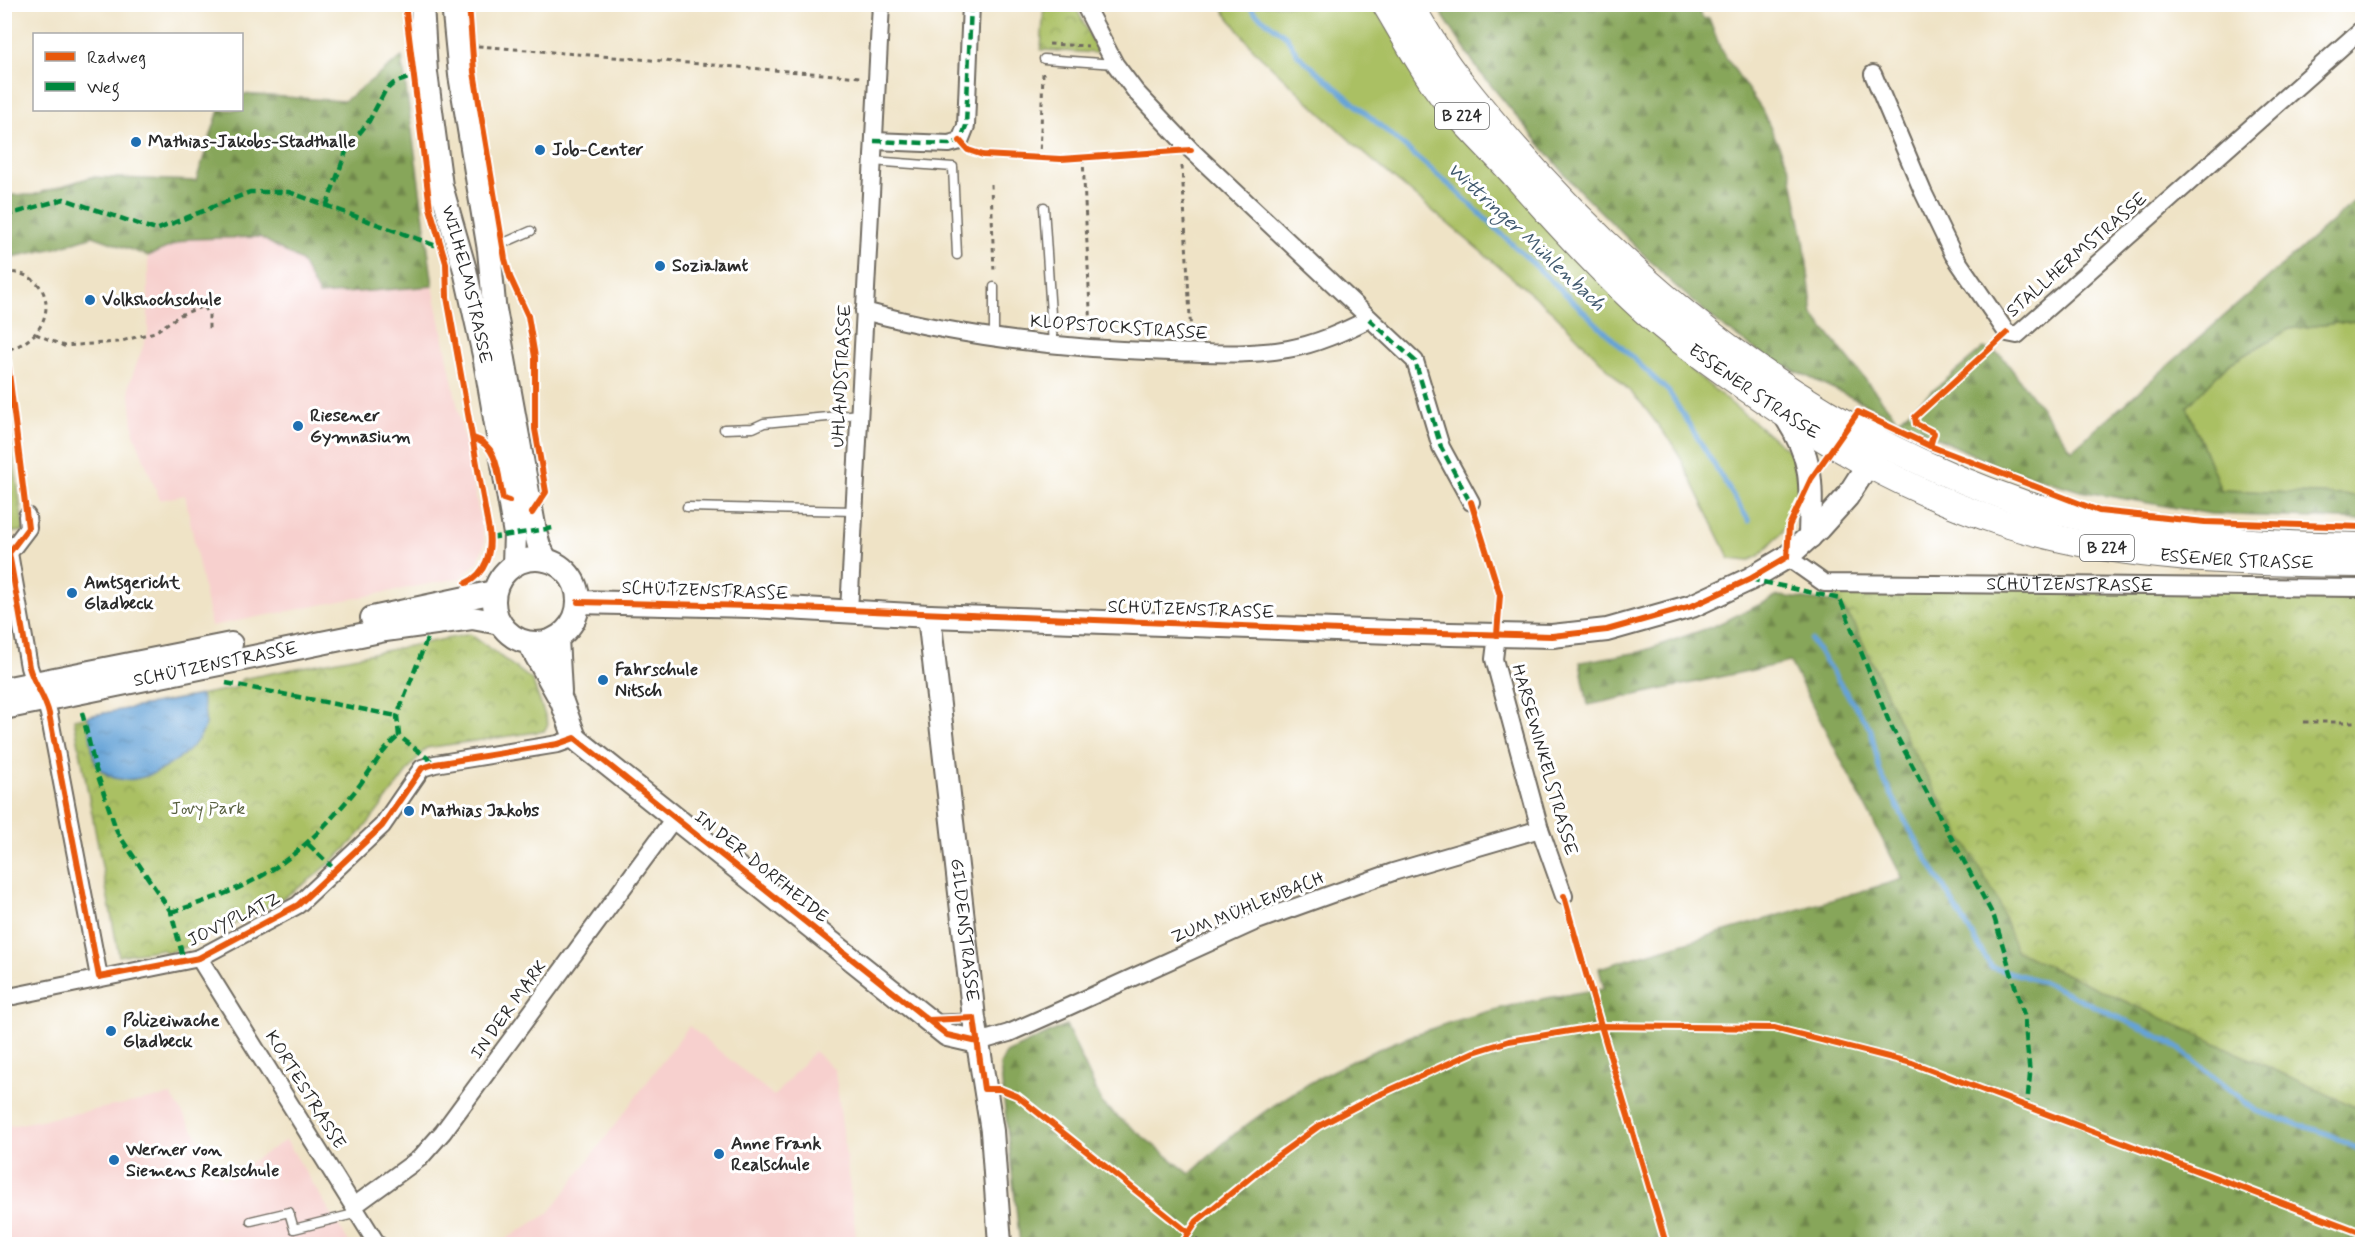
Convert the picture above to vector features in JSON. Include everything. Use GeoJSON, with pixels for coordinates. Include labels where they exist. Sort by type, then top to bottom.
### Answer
{"type":"FeatureCollection","features":[{"type":"Feature","properties":{"kind":"main road","name":"WILHELMSTRASSE"},"geometry":{"type":"LineString","coordinates":[[422,4],[426,73],[441,186],[465,270],[484,355],[514,534],[514,564]]}},
{"type":"Feature","properties":{"kind":"main road","name":"WILHELMSTRASSE"},"geometry":{"type":"LineString","coordinates":[[453,4],[460,75],[489,250],[494,304],[538,546],[546,560]]}},
{"type":"Feature","properties":{"kind":"main road","name":"ESSENER STRASSE"},"geometry":{"type":"LineString","coordinates":[[1385,4],[1436,88],[1553,218],[1638,306],[1786,417],[1865,465],[1946,501],[2009,525],[2089,544],[2145,555],[2204,560],[2362,564]]}},
{"type":"Feature","properties":{"kind":"main road","name":"ESSENER STRASSE"},"geometry":{"type":"LineString","coordinates":[[1410,4],[1455,76],[1564,204],[1717,341],[1772,380],[1881,444],[2022,503],[2108,524],[2267,545],[2362,546]]}},
{"type":"Feature","properties":{"kind":"main road"},"geometry":{"type":"LineString","coordinates":[[1786,417],[1800,439],[1809,464],[1810,537]]}},
{"type":"Feature","properties":{"kind":"main road","name":"SCHÜTZENSTRASSE"},"geometry":{"type":"LineString","coordinates":[[578,602],[751,606],[849,612],[1497,635],[1552,636],[1607,630],[1692,606],[1750,579],[1787,557],[1810,537],[1846,497],[1881,444]]}},
{"type":"Feature","properties":{"kind":"main road"},"geometry":{"type":"LineString","coordinates":[[529,559],[546,560],[568,572],[576,586],[578,602],[573,621],[556,638],[543,643],[529,643],[509,633],[500,623],[494,609],[494,592],[498,581],[514,564],[529,559]]}},
{"type":"Feature","properties":{"kind":"main road","name":"SCHÜTZENSTRASSE"},"geometry":{"type":"LineString","coordinates":[[4,708],[39,690],[494,592]]}},
{"type":"Feature","properties":{"kind":"main road","name":"GILDENSTRASSE"},"geometry":{"type":"LineString","coordinates":[[929,615],[974,1017],[992,1131],[1000,1245]]}},
{"type":"Feature","properties":{"kind":"main road","name":"SCHÜTZENSTRASSE"},"geometry":{"type":"LineString","coordinates":[[4,689],[39,690],[385,630],[472,618],[500,623]]}},
{"type":"Feature","properties":{"kind":"main road"},"geometry":{"type":"LineString","coordinates":[[556,638],[562,702]]}},
{"type":"Feature","properties":{"kind":"main road"},"geometry":{"type":"LineString","coordinates":[[529,643],[562,702],[575,738]]}},
{"type":"Feature","properties":{"kind":"main road","name":"IN DER DORFHEIDE"},"geometry":{"type":"LineString","coordinates":[[575,738],[947,1035],[978,1042]]}},
{"type":"Feature","properties":{"kind":"street","name":"UHLANDSTRASSE"},"geometry":{"type":"LineString","coordinates":[[849,612],[881,4]]}},
{"type":"Feature","properties":{"kind":"street"},"geometry":{"type":"LineString","coordinates":[[873,141],[949,144],[960,141],[966,126],[971,4]]}},
{"type":"Feature","properties":{"kind":"street"},"geometry":{"type":"LineString","coordinates":[[1084,4],[1115,64],[1136,92],[1191,150],[1415,362],[1441,447],[1471,502]]}},
{"type":"Feature","properties":{"kind":"street","name":"STALLHERMSTRASSE"},"geometry":{"type":"LineString","coordinates":[[1873,75],[1923,192],[1953,254],[2007,333],[2017,335],[2362,29]]}},
{"type":"Feature","properties":{"kind":"street","name":"KLOPSTOCKSTRASSE"},"geometry":{"type":"LineString","coordinates":[[864,311],[907,323],[1053,346],[1245,354],[1289,349],[1331,337],[1369,319]]}},
{"type":"Feature","properties":{"kind":"street"},"geometry":{"type":"LineString","coordinates":[[27,516],[28,528],[9,554],[39,690],[78,840],[99,976]]}},
{"type":"Feature","properties":{"kind":"street","name":"SCHÜTZENSTRASSE"},"geometry":{"type":"LineString","coordinates":[[1787,557],[1824,583],[2362,588]]}},
{"type":"Feature","properties":{"kind":"street","name":"HARSEWINKELSTRASSE"},"geometry":{"type":"LineString","coordinates":[[1497,635],[1494,659],[1540,829],[1564,896]]}},
{"type":"Feature","properties":{"kind":"street","name":"JOVYPLATZ"},"geometry":{"type":"LineString","coordinates":[[4,998],[99,976],[199,958],[298,905],[382,826],[422,768],[558,744],[575,738]]}},
{"type":"Feature","properties":{"kind":"street","name":"IN DER MARK"},"geometry":{"type":"LineString","coordinates":[[356,1209],[420,1158],[443,1132],[675,817]]}},
{"type":"Feature","properties":{"kind":"street","name":"ZUM MÜHLENBACH"},"geometry":{"type":"LineString","coordinates":[[978,1042],[1009,1033],[1257,921],[1393,872],[1540,829]]}},
{"type":"Feature","properties":{"kind":"street","name":"KORTESTRASSE"},"geometry":{"type":"LineString","coordinates":[[199,958],[377,1245]]}},
{"type":"Feature","properties":{"kind":"lane"},"geometry":{"type":"LineString","coordinates":[[1044,59],[1115,64]]}},
{"type":"Feature","properties":{"kind":"lane"},"geometry":{"type":"LineString","coordinates":[[872,161],[953,166],[957,255]]}},
{"type":"Feature","properties":{"kind":"lane"},"geometry":{"type":"LineString","coordinates":[[1044,207],[1053,346]]}},
{"type":"Feature","properties":{"kind":"lane"},"geometry":{"type":"LineString","coordinates":[[489,250],[531,231]]}},
{"type":"Feature","properties":{"kind":"lane"},"geometry":{"type":"LineString","coordinates":[[994,287],[994,337]]}},
{"type":"Feature","properties":{"kind":"lane"},"geometry":{"type":"LineString","coordinates":[[724,429],[753,428],[764,423],[859,414]]}},
{"type":"Feature","properties":{"kind":"lane"},"geometry":{"type":"LineString","coordinates":[[687,507],[854,511]]}},
{"type":"Feature","properties":{"kind":"lane"},"geometry":{"type":"LineString","coordinates":[[928,1020],[974,1017]]}},
{"type":"Feature","properties":{"kind":"lane"},"geometry":{"type":"LineString","coordinates":[[251,1221],[289,1212],[294,1229],[356,1209]]}},
{"type":"Feature","properties":{"kind":"path"},"geometry":{"type":"LineString","coordinates":[[1050,44],[1093,46],[1104,44]]}},
{"type":"Feature","properties":{"kind":"path"},"geometry":{"type":"LineString","coordinates":[[472,45],[877,78]]}},
{"type":"Feature","properties":{"kind":"path"},"geometry":{"type":"LineString","coordinates":[[1040,158],[1044,59]]}},
{"type":"Feature","properties":{"kind":"path"},"geometry":{"type":"LineString","coordinates":[[1083,158],[1091,348]]}},
{"type":"Feature","properties":{"kind":"path"},"geometry":{"type":"LineString","coordinates":[[1182,165],[1192,353]]}},
{"type":"Feature","properties":{"kind":"path"},"geometry":{"type":"LineString","coordinates":[[991,184],[994,287]]}},
{"type":"Feature","properties":{"kind":"path"},"geometry":{"type":"LineString","coordinates":[[4,272],[30,275],[44,294],[46,307],[44,323],[36,334],[27,343],[4,350]]}},
{"type":"Feature","properties":{"kind":"path"},"geometry":{"type":"LineString","coordinates":[[36,334],[64,346],[118,342],[156,332],[180,315],[204,306],[209,314],[209,332]]}},
{"type":"Feature","properties":{"kind":"path"},"geometry":{"type":"LineString","coordinates":[[2304,722],[2362,722]]}},
{"type":"Feature","properties":{"kind":"path"},"geometry":{"type":"LineString","coordinates":[[1190,1233],[1202,1245]]}},
{"type":"Feature","properties":{"kind":"shaded area","name":"Riesener Gymnasium"},"geometry":{"type":"Polygon","coordinates":[[[260,237],[301,261],[319,295],[433,286],[485,542],[478,562],[460,578],[211,626],[185,495],[160,500],[134,434],[129,385],[148,333],[148,256],[188,239],[260,237]]]}},
{"type":"Feature","properties":{"kind":"shaded area","name":"Anne Frank Realschule"},"geometry":{"type":"Polygon","coordinates":[[[689,1026],[774,1096],[814,1051],[835,1070],[857,1244],[498,1244],[549,1213],[689,1026]]]}},
{"type":"Feature","properties":{"kind":"shaded area","name":"Werner von Siemens Realschule"},"geometry":{"type":"Polygon","coordinates":[[[171,1095],[224,1179],[286,1140],[350,1244],[5,1244],[4,1102],[10,1126],[171,1095]]]}},
{"type":"Feature","properties":{"kind":"green space"},"geometry":{"type":"Polygon","coordinates":[[[1044,5],[1075,5],[1098,53],[1041,50],[1044,5]]]}},
{"type":"Feature","properties":{"kind":"green space"},"geometry":{"type":"Polygon","coordinates":[[[1219,5],[1372,5],[1415,66],[1521,194],[1687,367],[1790,452],[1799,483],[1796,508],[1782,532],[1759,556],[1748,561],[1730,559],[1676,449],[1642,404],[1554,313],[1358,148],[1255,51],[1219,5]]]}},
{"type":"Feature","properties":{"kind":"green space"},"geometry":{"type":"Polygon","coordinates":[[[1436,5],[1694,5],[1704,19],[1709,18],[1721,50],[1762,110],[1790,169],[1804,239],[1813,315],[1897,419],[1766,357],[1718,323],[1671,282],[1574,185],[1479,71],[1436,5]]]}},
{"type":"Feature","properties":{"kind":"green space"},"geometry":{"type":"Polygon","coordinates":[[[402,57],[433,286],[319,295],[301,261],[260,237],[188,239],[148,256],[93,236],[56,248],[6,258],[5,195],[33,195],[91,177],[196,181],[219,111],[243,111],[243,94],[344,101],[402,57]]]}},
{"type":"Feature","properties":{"kind":"green space"},"geometry":{"type":"Polygon","coordinates":[[[2362,195],[2362,320],[2289,329],[2227,365],[2187,407],[2221,490],[2362,496],[2362,520],[2211,514],[2080,491],[1993,464],[1899,420],[1984,348],[2002,356],[2072,450],[2362,195]]]}},
{"type":"Feature","properties":{"kind":"green space"},"geometry":{"type":"Polygon","coordinates":[[[2362,320],[2362,496],[2221,490],[2187,407],[2227,365],[2289,329],[2362,320]]]}},
{"type":"Feature","properties":{"kind":"green space"},"geometry":{"type":"Polygon","coordinates":[[[4,388],[24,531],[5,533],[4,533],[4,388]]]}},
{"type":"Feature","properties":{"kind":"green space"},"geometry":{"type":"Polygon","coordinates":[[[1824,583],[2362,588],[2362,1110],[2016,951],[1998,900],[1910,746],[1855,625],[1824,583]]]}},
{"type":"Feature","properties":{"kind":"green space"},"geometry":{"type":"Polygon","coordinates":[[[1778,596],[1838,603],[1855,625],[1910,746],[1998,900],[2016,951],[2362,1110],[2362,1244],[1020,1244],[1000,1065],[1006,1053],[1066,1025],[1103,1105],[1190,1174],[1238,1131],[1285,1098],[1326,1074],[1370,1053],[1416,1034],[1509,1006],[1604,989],[1599,968],[1903,879],[1790,662],[1588,705],[1580,662],[1640,652],[1714,626],[1778,596]]]}},
{"type":"Feature","properties":{"kind":"green space","name":"Jovy Park"},"geometry":{"type":"Polygon","coordinates":[[[470,634],[532,680],[548,724],[544,731],[426,748],[353,841],[318,873],[280,900],[217,932],[195,940],[195,944],[167,953],[162,949],[119,956],[74,719],[235,688],[242,679],[470,634]]]}},
{"type":"Feature","properties":{"kind":"water"},"geometry":{"type":"Polygon","coordinates":[[[201,695],[205,718],[203,731],[195,743],[170,765],[138,778],[122,780],[108,775],[97,765],[92,749],[88,716],[201,695]]]}},
{"type":"Feature","properties":{"kind":"waterway","name":"Wittringer Mühlenbach"},"geometry":{"type":"LineString","coordinates":[[1248,4],[1255,13],[1286,36],[1298,55],[1455,190],[1669,392],[1749,521]]}},
{"type":"Feature","properties":{"kind":"waterway","name":"Wittringer Mühlenbach"},"geometry":{"type":"LineString","coordinates":[[1811,640],[1871,730],[1880,772],[1906,823],[1991,967],[2044,982],[2172,1043],[2256,1111],[2328,1134],[2362,1151]]}},
{"type":"Feature","properties":{"kind":"marked path"},"geometry":{"type":"LineString","coordinates":[[874,141],[949,144],[960,141],[966,126],[971,4]]}},
{"type":"Feature","properties":{"kind":"marked path"},"geometry":{"type":"LineString","coordinates":[[326,207],[347,149],[369,121],[385,91],[394,83],[414,76]]}},
{"type":"Feature","properties":{"kind":"marked path"},"geometry":{"type":"LineString","coordinates":[[4,216],[64,199],[156,230],[250,192],[289,192],[434,245],[440,242]]}},
{"type":"Feature","properties":{"kind":"marked path"},"geometry":{"type":"LineString","coordinates":[[1369,319],[1415,361],[1441,447],[1472,506]]}},
{"type":"Feature","properties":{"kind":"marked path"},"geometry":{"type":"LineString","coordinates":[[490,538],[553,528]]}},
{"type":"Feature","properties":{"kind":"marked path"},"geometry":{"type":"LineString","coordinates":[[1750,579],[1840,599],[1889,722],[1994,917],[2024,1015],[2030,1075],[2027,1105]]}},
{"type":"Feature","properties":{"kind":"marked path"},"geometry":{"type":"LineString","coordinates":[[427,639],[397,716],[399,736],[435,764]]}},
{"type":"Feature","properties":{"kind":"marked path"},"geometry":{"type":"LineString","coordinates":[[226,683],[397,716]]}},
{"type":"Feature","properties":{"kind":"marked path"},"geometry":{"type":"LineString","coordinates":[[82,712],[95,767],[117,832],[171,912],[184,961]]}},
{"type":"Feature","properties":{"kind":"marked path"},"geometry":{"type":"LineString","coordinates":[[171,912],[227,893],[271,870],[291,856],[330,820],[399,736]]}},
{"type":"Feature","properties":{"kind":"marked path"},"geometry":{"type":"LineString","coordinates":[[308,844],[336,871]]}},
{"type":"Feature","properties":{"kind":"cycle path"},"geometry":{"type":"LineString","coordinates":[[405,4],[430,208],[446,263],[447,297],[489,531],[486,562],[478,574],[466,583]]}},
{"type":"Feature","properties":{"kind":"cycle path"},"geometry":{"type":"LineString","coordinates":[[469,4],[474,72],[505,259],[510,277],[528,316],[535,357],[535,429],[546,492],[532,513]]}},
{"type":"Feature","properties":{"kind":"cycle path"},"geometry":{"type":"LineString","coordinates":[[960,141],[968,150],[983,155],[1061,159],[1191,150]]}},
{"type":"Feature","properties":{"kind":"cycle path"},"geometry":{"type":"LineString","coordinates":[[4,332],[28,528],[9,553],[29,667],[49,714],[99,977],[199,958],[298,905],[382,826],[422,768],[558,744],[575,738],[947,1035],[978,1042]]}},
{"type":"Feature","properties":{"kind":"cycle path"},"geometry":{"type":"LineString","coordinates":[[1930,446],[1934,433],[1916,424],[1915,417],[2007,333]]}},
{"type":"Feature","properties":{"kind":"cycle path"},"geometry":{"type":"LineString","coordinates":[[578,602],[751,606],[1365,631],[1552,636],[1607,630],[1692,606],[1750,579],[1787,557],[1789,526],[1811,479],[1858,412],[1930,446],[2099,511],[2205,522],[2362,527]]}},
{"type":"Feature","properties":{"kind":"cycle path"},"geometry":{"type":"LineString","coordinates":[[473,438],[482,442],[493,454],[503,499],[509,501]]}},
{"type":"Feature","properties":{"kind":"cycle path"},"geometry":{"type":"LineString","coordinates":[[1471,502],[1500,595],[1497,635]]}},
{"type":"Feature","properties":{"kind":"cycle path"},"geometry":{"type":"LineString","coordinates":[[1564,896],[1666,1244]]}},
{"type":"Feature","properties":{"kind":"cycle path"},"geometry":{"type":"LineString","coordinates":[[928,1020],[974,1018],[984,1089],[1000,1089],[1017,1096],[1189,1233]]}},
{"type":"Feature","properties":{"kind":"cycle path"},"geometry":{"type":"LineString","coordinates":[[1182,1244],[1197,1221],[1272,1160],[1319,1126],[1370,1099],[1474,1052],[1509,1041],[1600,1026],[1774,1028],[1912,1063],[2362,1233]]}},
{"type":"Feature","properties":{"kind":"place","name":"Mathias-Jakobs-Stadthalle"},"geometry":{"type":"Point","coordinates":[136,142]}},
{"type":"Feature","properties":{"kind":"place","name":"Job-Center"},"geometry":{"type":"Point","coordinates":[540,150]}},
{"type":"Feature","properties":{"kind":"place","name":"Sozialamt"},"geometry":{"type":"Point","coordinates":[660,266]}},
{"type":"Feature","properties":{"kind":"place","name":"Volkshochschule"},"geometry":{"type":"Point","coordinates":[90,300]}},
{"type":"Feature","properties":{"kind":"place","name":"Riesener Gymnasium"},"geometry":{"type":"Point","coordinates":[298,426]}},
{"type":"Feature","properties":{"kind":"place","name":"Amtsgericht Gladbeck"},"geometry":{"type":"Point","coordinates":[72,593]}},
{"type":"Feature","properties":{"kind":"place","name":"Fahrschule Nitsch"},"geometry":{"type":"Point","coordinates":[603,680]}},
{"type":"Feature","properties":{"kind":"place","name":"Mathias Jakobs"},"geometry":{"type":"Point","coordinates":[409,811]}},
{"type":"Feature","properties":{"kind":"place","name":"Polizeiwache Gladbeck"},"geometry":{"type":"Point","coordinates":[111,1031]}},
{"type":"Feature","properties":{"kind":"place","name":"Anne Frank Realschule"},"geometry":{"type":"Point","coordinates":[719,1154]}},
{"type":"Feature","properties":{"kind":"place","name":"Werner von Siemens Realschule"},"geometry":{"type":"Point","coordinates":[114,1160]}}]}
